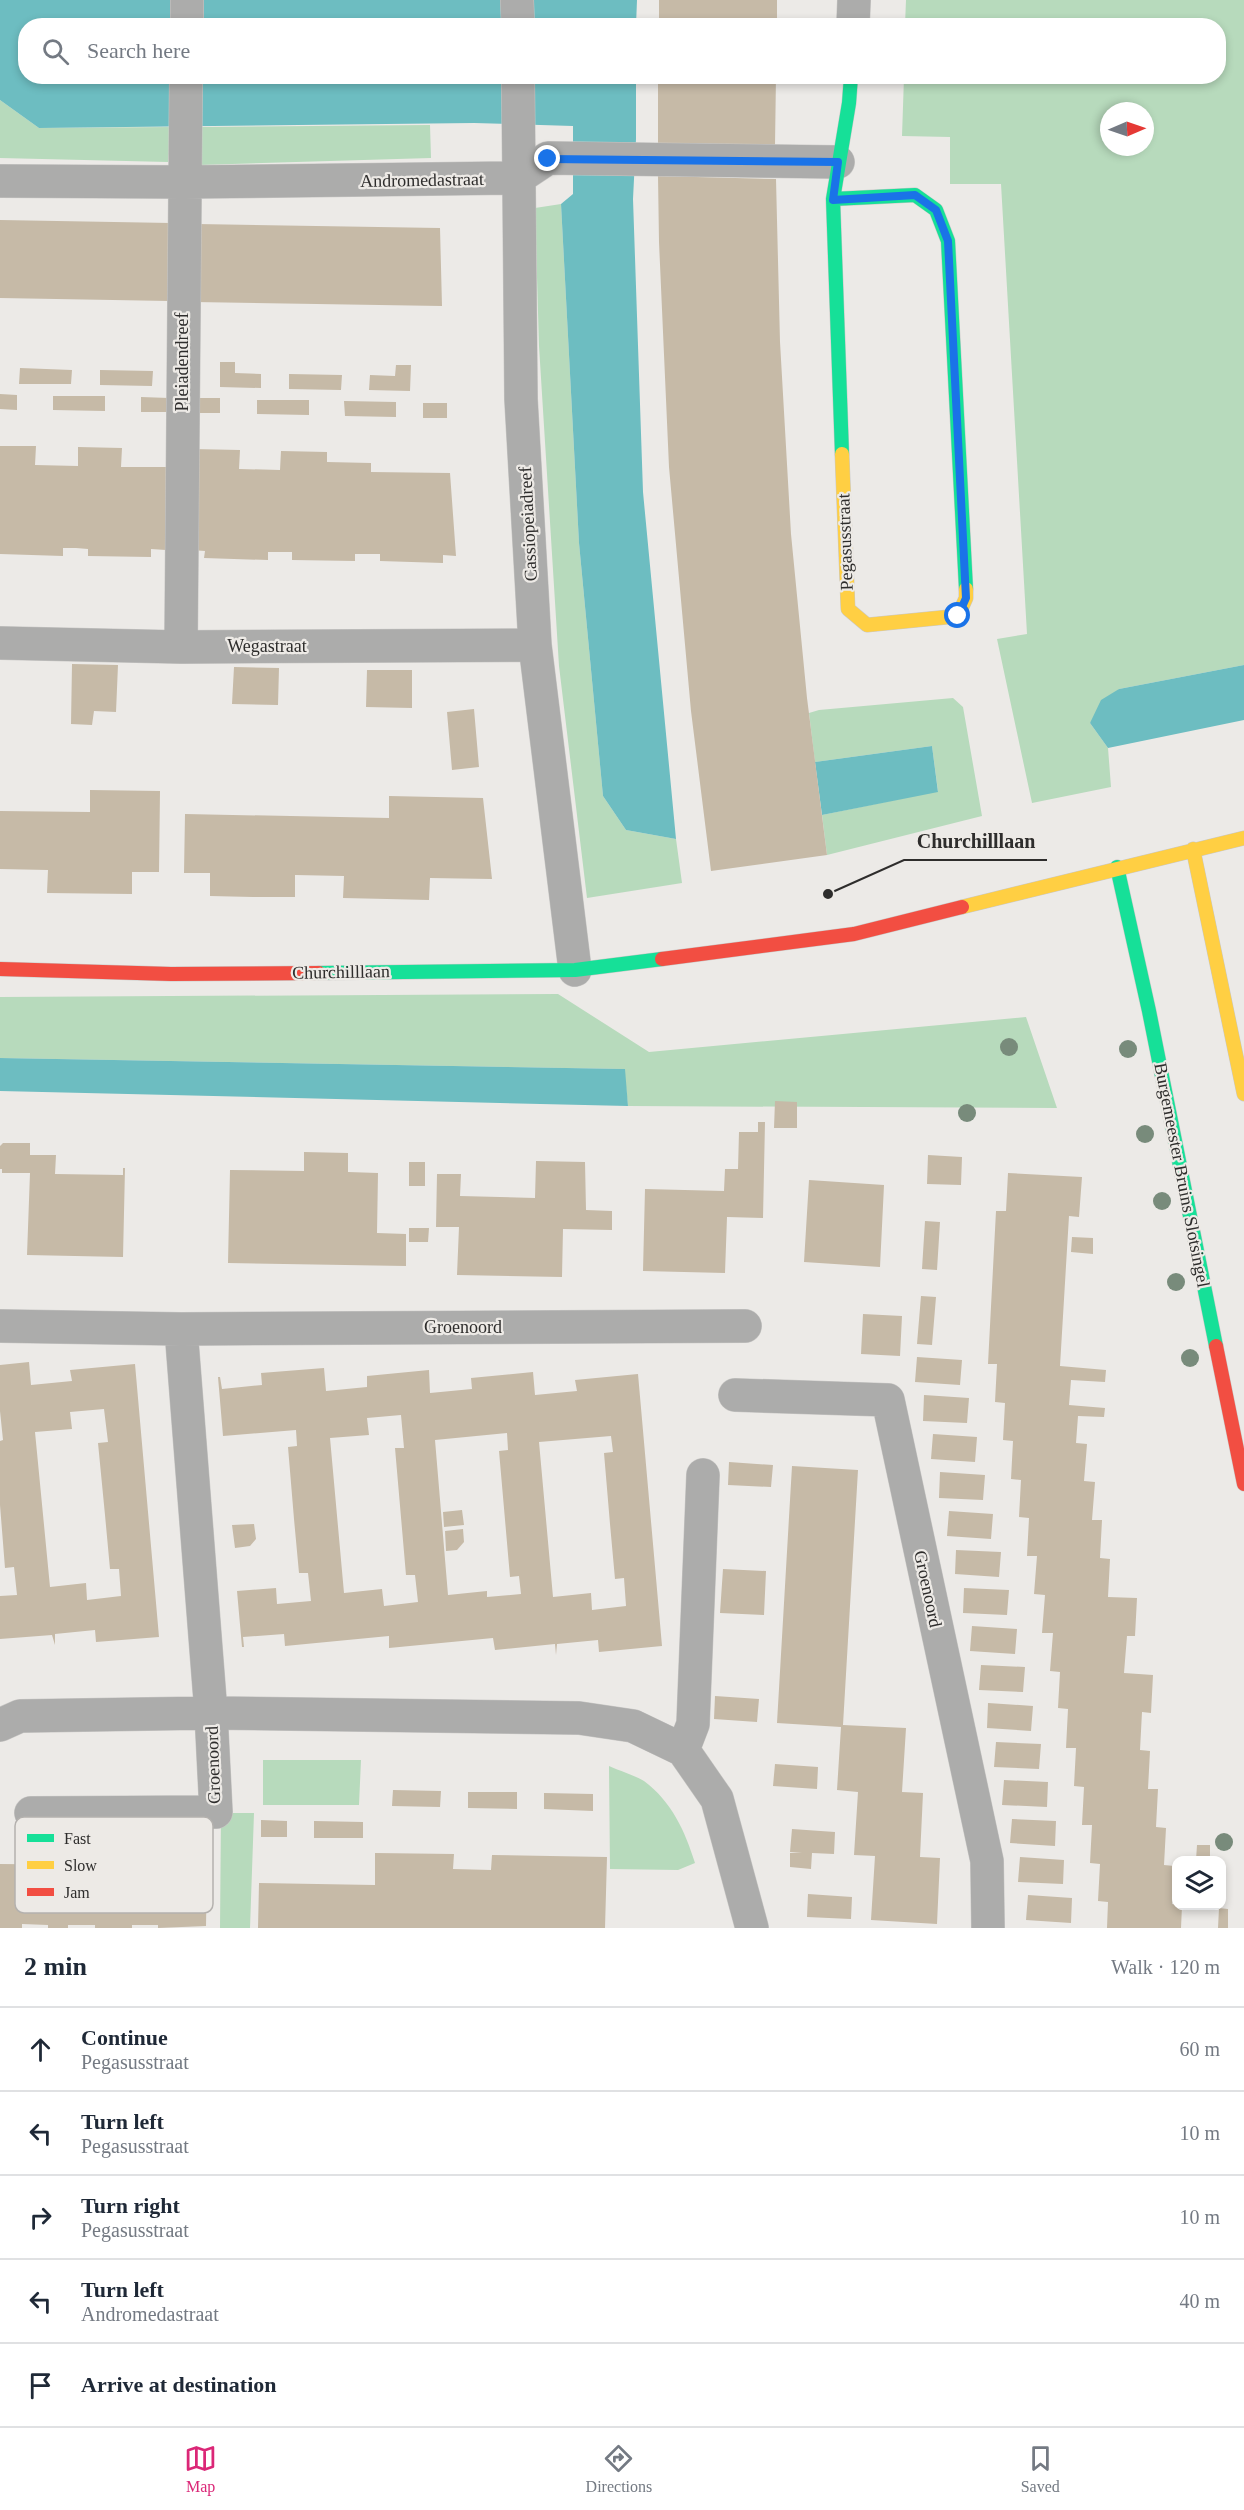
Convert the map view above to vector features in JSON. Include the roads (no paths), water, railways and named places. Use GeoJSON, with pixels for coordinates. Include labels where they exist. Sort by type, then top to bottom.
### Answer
{"type":"FeatureCollection","features":[{"type":"Feature","properties":{"kind":"street"},"geometry":{"type":"LineString","coordinates":[[187,0],[187,18]]}},
{"type":"Feature","properties":{"kind":"street"},"geometry":{"type":"LineString","coordinates":[[518,0],[518,18]]}},
{"type":"Feature","properties":{"kind":"street"},"geometry":{"type":"LineString","coordinates":[[853,18],[854,0]]}},
{"type":"Feature","properties":{"kind":"street","name":"Pleiadendreef"},"geometry":{"type":"LineString","coordinates":[[181,647],[186,84]]}},
{"type":"Feature","properties":{"kind":"street","name":"Cassiopeiadreef"},"geometry":{"type":"LineString","coordinates":[[518,84],[521,399],[535,645],[575,970]]}},
{"type":"Feature","properties":{"kind":"street","name":"Pegasusstraat"},"geometry":{"type":"LineString","coordinates":[[833,200],[915,195],[936,210],[948,241],[966,598],[958,616],[867,625],[848,609],[833,200],[850,84]]}},
{"type":"Feature","properties":{"kind":"street"},"geometry":{"type":"LineString","coordinates":[[518,178],[548,159],[838,162]]}},
{"type":"Feature","properties":{"kind":"street","name":"Andromedastraat"},"geometry":{"type":"LineString","coordinates":[[0,181],[184,182],[518,178]]}},
{"type":"Feature","properties":{"kind":"street","name":"Wegastraat"},"geometry":{"type":"LineString","coordinates":[[0,643],[181,647],[535,645]]}},
{"type":"Feature","properties":{"kind":"street","name":"Churchilllaan"},"geometry":{"type":"LineString","coordinates":[[0,969],[171,974],[575,970],[854,934],[1244,837]]}},
{"type":"Feature","properties":{"kind":"street"},"geometry":{"type":"LineString","coordinates":[[1193,849],[1244,1094]]}},
{"type":"Feature","properties":{"kind":"street","name":"Burgemeester Bruins Slotsingel"},"geometry":{"type":"LineString","coordinates":[[1118,867],[1244,1484]]}},
{"type":"Feature","properties":{"kind":"street","name":"Groenoord"},"geometry":{"type":"LineString","coordinates":[[0,1326],[181,1329],[745,1326]]}},
{"type":"Feature","properties":{"kind":"street","name":"Groenoord"},"geometry":{"type":"LineString","coordinates":[[31,1813],[216,1812],[211,1713],[181,1329]]}},
{"type":"Feature","properties":{"kind":"street","name":"Groenoord"},"geometry":{"type":"LineString","coordinates":[[735,1395],[888,1400],[987,1862],[988,1928]]}},
{"type":"Feature","properties":{"kind":"street"},"geometry":{"type":"LineString","coordinates":[[682,1750],[693,1724],[703,1475]]}},
{"type":"Feature","properties":{"kind":"street","name":"Groenoord"},"geometry":{"type":"LineString","coordinates":[[0,1725],[20,1716],[211,1713],[579,1718],[633,1726],[682,1750],[717,1799],[752,1928]]}},
{"type":"Feature","properties":{"kind":"water"},"geometry":{"type":"Polygon","coordinates":[[[0,0],[637,0],[636,18],[18,18],[18,84],[636,84],[633,199],[643,492],[676,839],[626,830],[603,796],[579,543],[561,204],[573,194],[573,126],[474,123],[39,128],[0,100],[0,0]]]}},
{"type":"Feature","properties":{"kind":"water"},"geometry":{"type":"Polygon","coordinates":[[[1244,665],[1244,720],[1108,748],[1090,723],[1101,700],[1119,689],[1244,665]]]}},
{"type":"Feature","properties":{"kind":"water"},"geometry":{"type":"Polygon","coordinates":[[[932,746],[938,792],[822,815],[815,762],[932,746]]]}},
{"type":"Feature","properties":{"kind":"water"},"geometry":{"type":"Polygon","coordinates":[[[0,1058],[625,1069],[628,1106],[0,1091],[0,1058]]]}},
{"type":"Feature","properties":{"kind":"place","name":"Churchilllaan"},"geometry":{"type":"Point","coordinates":[828,894]}}]}
